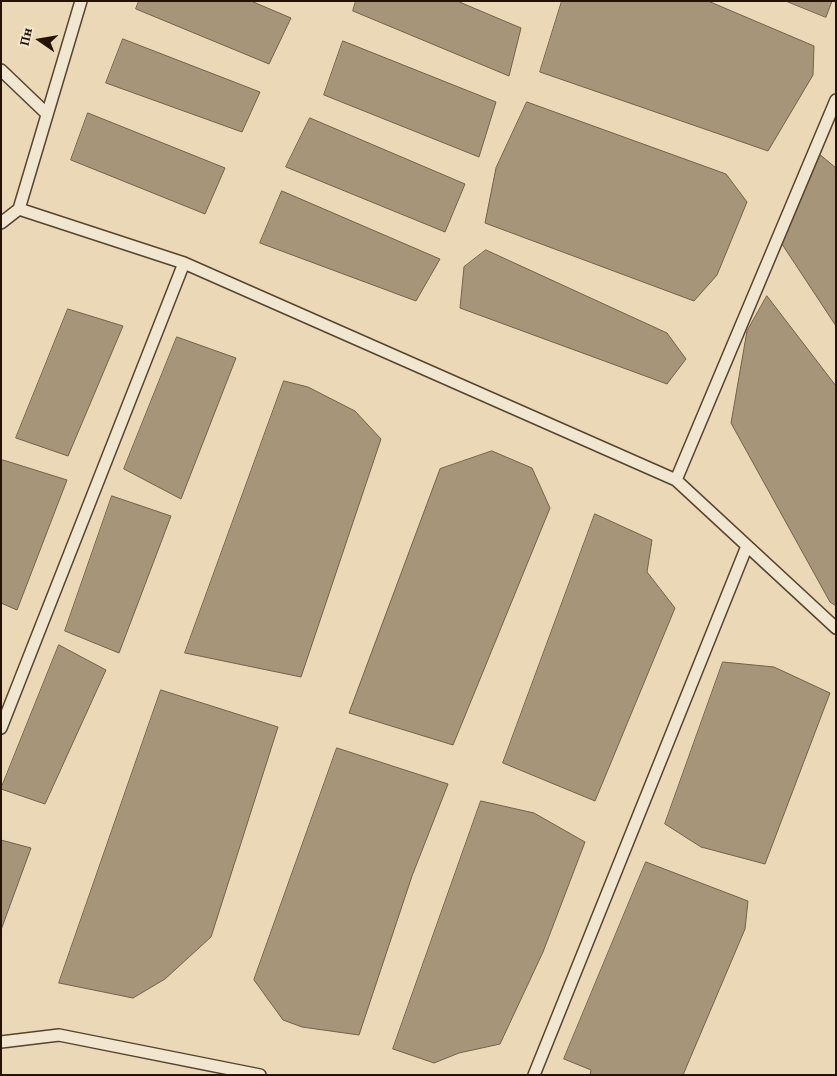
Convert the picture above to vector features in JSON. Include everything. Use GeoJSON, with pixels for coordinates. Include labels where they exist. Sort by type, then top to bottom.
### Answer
{"type":"FeatureCollection","features":[{"type":"Feature","properties":{"kind":"lane"},"geometry":{"type":"LineString","coordinates":[[1,223],[19,209],[81,1]]}},
{"type":"Feature","properties":{"kind":"lane"},"geometry":{"type":"LineString","coordinates":[[1,70],[48,114]]}},
{"type":"Feature","properties":{"kind":"lane"},"geometry":{"type":"LineString","coordinates":[[676,480],[836,100]]}},
{"type":"Feature","properties":{"kind":"lane"},"geometry":{"type":"LineString","coordinates":[[19,209],[184,262],[676,480],[836,628]]}},
{"type":"Feature","properties":{"kind":"lane"},"geometry":{"type":"LineString","coordinates":[[1,728],[184,262]]}},
{"type":"Feature","properties":{"kind":"lane"},"geometry":{"type":"LineString","coordinates":[[534,1075],[747,546]]}},
{"type":"Feature","properties":{"kind":"lane"},"geometry":{"type":"LineString","coordinates":[[1,1042],[59,1035],[260,1075]]}},
{"type":"Feature","properties":{"kind":"shaded area"},"geometry":{"type":"Polygon","coordinates":[[[139,1],[251,1],[291,18],[269,64],[136,9],[139,1]]]}},
{"type":"Feature","properties":{"kind":"shaded area"},"geometry":{"type":"Polygon","coordinates":[[[356,1],[457,1],[521,28],[509,76],[353,11],[356,1]]]}},
{"type":"Feature","properties":{"kind":"shaded area"},"geometry":{"type":"Polygon","coordinates":[[[562,1],[708,1],[814,46],[813,75],[768,151],[540,72],[562,1]]]}},
{"type":"Feature","properties":{"kind":"shaded area"},"geometry":{"type":"Polygon","coordinates":[[[786,1],[832,1],[826,17],[786,1]]]}},
{"type":"Feature","properties":{"kind":"shaded area"},"geometry":{"type":"Polygon","coordinates":[[[123,39],[260,92],[242,132],[106,83],[123,39]]]}},
{"type":"Feature","properties":{"kind":"shaded area"},"geometry":{"type":"Polygon","coordinates":[[[343,41],[496,102],[479,157],[324,95],[343,41]]]}},
{"type":"Feature","properties":{"kind":"shaded area"},"geometry":{"type":"Polygon","coordinates":[[[527,102],[726,174],[747,202],[717,275],[694,301],[485,223],[496,168],[527,102]]]}},
{"type":"Feature","properties":{"kind":"shaded area"},"geometry":{"type":"Polygon","coordinates":[[[88,113],[225,168],[205,214],[71,160],[88,113]]]}},
{"type":"Feature","properties":{"kind":"shaded area"},"geometry":{"type":"Polygon","coordinates":[[[310,118],[465,184],[445,232],[286,167],[310,118]]]}},
{"type":"Feature","properties":{"kind":"shaded area"},"geometry":{"type":"Polygon","coordinates":[[[818,153],[836,168],[836,326],[778,238],[818,153]]]}},
{"type":"Feature","properties":{"kind":"shaded area"},"geometry":{"type":"Polygon","coordinates":[[[282,191],[440,259],[416,301],[260,243],[282,191]]]}},
{"type":"Feature","properties":{"kind":"shaded area"},"geometry":{"type":"Polygon","coordinates":[[[486,250],[667,333],[686,359],[667,384],[460,308],[464,267],[486,250]]]}},
{"type":"Feature","properties":{"kind":"shaded area"},"geometry":{"type":"Polygon","coordinates":[[[767,296],[836,386],[836,606],[830,602],[731,423],[747,331],[767,296]]]}},
{"type":"Feature","properties":{"kind":"shaded area"},"geometry":{"type":"Polygon","coordinates":[[[68,309],[123,326],[68,456],[16,438],[68,309]]]}},
{"type":"Feature","properties":{"kind":"shaded area"},"geometry":{"type":"Polygon","coordinates":[[[177,337],[236,358],[181,499],[124,469],[177,337]]]}},
{"type":"Feature","properties":{"kind":"shaded area"},"geometry":{"type":"Polygon","coordinates":[[[284,381],[308,387],[355,411],[381,439],[301,677],[185,653],[284,381]]]}},
{"type":"Feature","properties":{"kind":"shaded area"},"geometry":{"type":"Polygon","coordinates":[[[492,451],[532,468],[550,508],[453,745],[349,713],[440,469],[492,451]]]}},
{"type":"Feature","properties":{"kind":"shaded area"},"geometry":{"type":"Polygon","coordinates":[[[3,460],[67,480],[17,610],[1,603],[1,463],[3,460]]]}},
{"type":"Feature","properties":{"kind":"shaded area"},"geometry":{"type":"Polygon","coordinates":[[[112,496],[171,516],[119,653],[65,631],[112,496]]]}},
{"type":"Feature","properties":{"kind":"shaded area"},"geometry":{"type":"Polygon","coordinates":[[[595,514],[652,540],[647,572],[675,608],[595,801],[503,763],[595,514]]]}},
{"type":"Feature","properties":{"kind":"shaded area"},"geometry":{"type":"Polygon","coordinates":[[[59,645],[106,670],[45,804],[1,789],[59,645]]]}},
{"type":"Feature","properties":{"kind":"shaded area"},"geometry":{"type":"Polygon","coordinates":[[[723,662],[774,667],[830,693],[765,864],[701,847],[665,824],[723,662]]]}},
{"type":"Feature","properties":{"kind":"shaded area"},"geometry":{"type":"Polygon","coordinates":[[[161,690],[278,727],[211,937],[165,979],[133,998],[59,983],[161,690]]]}},
{"type":"Feature","properties":{"kind":"shaded area"},"geometry":{"type":"Polygon","coordinates":[[[337,748],[448,784],[412,876],[359,1035],[302,1027],[283,1020],[254,980],[337,748]]]}},
{"type":"Feature","properties":{"kind":"shaded area"},"geometry":{"type":"Polygon","coordinates":[[[481,801],[534,813],[585,842],[543,952],[500,1044],[459,1053],[434,1063],[393,1049],[481,801]]]}},
{"type":"Feature","properties":{"kind":"shaded area"},"geometry":{"type":"Polygon","coordinates":[[[1,840],[31,848],[1,930],[1,840]]]}},
{"type":"Feature","properties":{"kind":"shaded area"},"geometry":{"type":"Polygon","coordinates":[[[646,862],[748,901],[745,929],[683,1075],[590,1075],[591,1070],[564,1059],[646,862]]]}}]}
